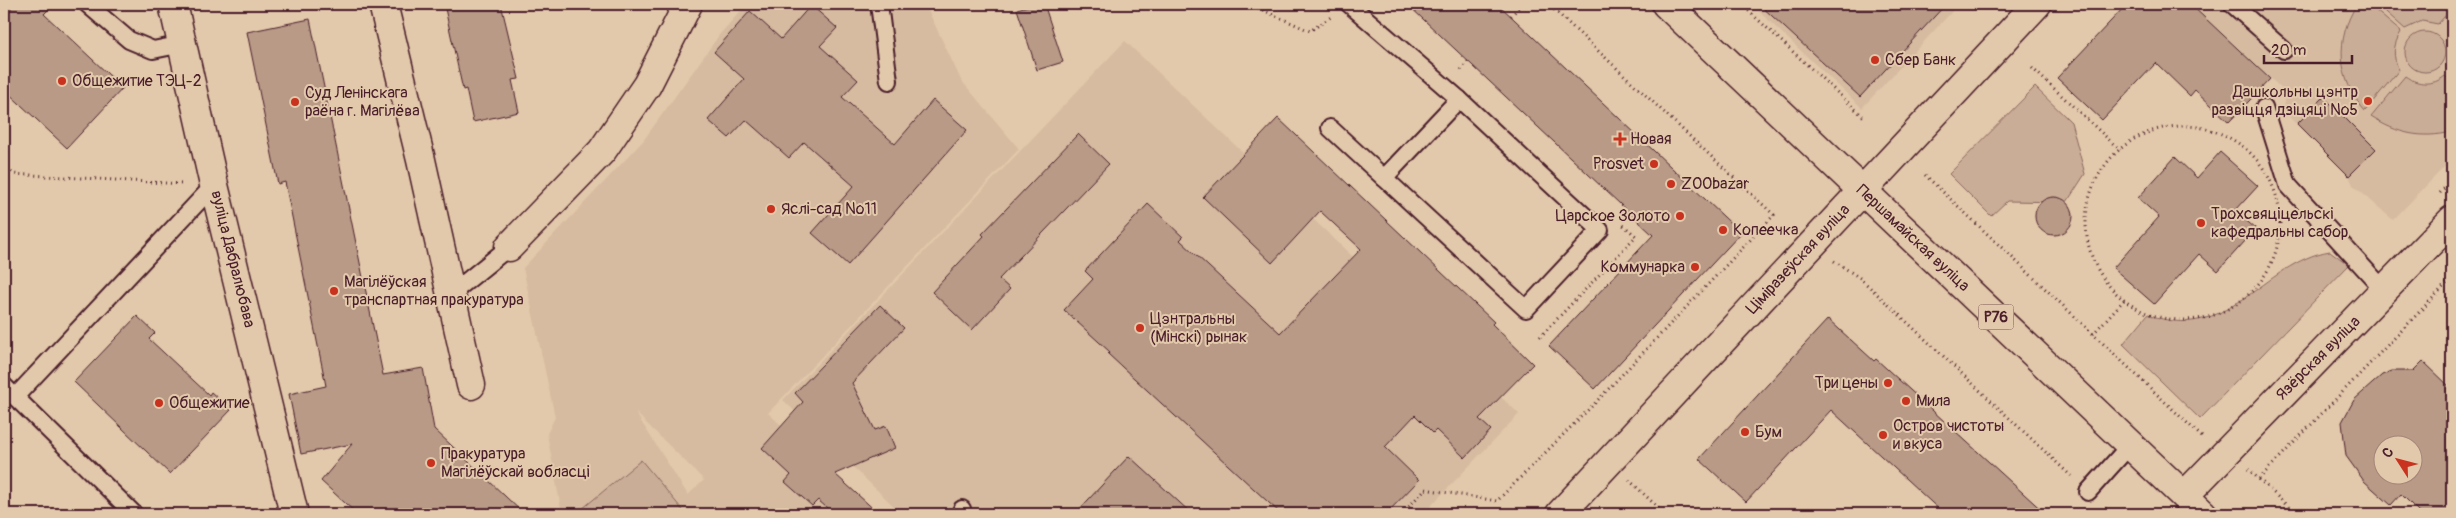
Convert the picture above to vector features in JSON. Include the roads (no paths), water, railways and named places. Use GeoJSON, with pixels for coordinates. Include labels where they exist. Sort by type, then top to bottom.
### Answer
{"type":"FeatureCollection","features":[{"type":"Feature","properties":{"kind":"street","name":"вуліца Дабралюбава"},"geometry":{"type":"LineString","coordinates":[[173,4],[214,185],[294,514]]}},
{"type":"Feature","properties":{"kind":"street"},"geometry":{"type":"LineString","coordinates":[[382,4],[471,385]]}},
{"type":"Feature","properties":{"kind":"street"},"geometry":{"type":"LineString","coordinates":[[509,247],[602,150],[647,85],[688,4]]}},
{"type":"Feature","properties":{"kind":"street","name":"Першамайская вуліца"},"geometry":{"type":"LineString","coordinates":[[1666,4],[2194,505]]}},
{"type":"Feature","properties":{"kind":"street","name":"Ціміразеўская вуліца"},"geometry":{"type":"LineString","coordinates":[[1560,514],[2037,4]]}},
{"type":"Feature","properties":{"kind":"street","name":"Язёрская вуліца"},"geometry":{"type":"LineString","coordinates":[[2194,505],[2225,452],[2384,292],[2452,220]]}},
{"type":"Feature","properties":{"kind":"lane"},"geometry":{"type":"LineString","coordinates":[[87,4],[129,40],[153,50],[183,44]]}},
{"type":"Feature","properties":{"kind":"lane"},"geometry":{"type":"LineString","coordinates":[[879,4],[889,82]]}},
{"type":"Feature","properties":{"kind":"lane"},"geometry":{"type":"LineString","coordinates":[[1330,128],[1526,309],[1600,230],[1459,99],[1350,4]]}},
{"type":"Feature","properties":{"kind":"lane"},"geometry":{"type":"LineString","coordinates":[[2232,4],[2284,50]]}},
{"type":"Feature","properties":{"kind":"lane"},"geometry":{"type":"LineString","coordinates":[[1384,178],[1459,99]]}},
{"type":"Feature","properties":{"kind":"lane"},"geometry":{"type":"LineString","coordinates":[[2264,108],[2288,185],[2384,292]]}},
{"type":"Feature","properties":{"kind":"lane"},"geometry":{"type":"LineString","coordinates":[[134,514],[9,392],[214,185]]}},
{"type":"Feature","properties":{"kind":"lane"},"geometry":{"type":"LineString","coordinates":[[451,294],[509,247]]}},
{"type":"Feature","properties":{"kind":"lane"},"geometry":{"type":"LineString","coordinates":[[2088,492],[2130,445]]}},
{"type":"Feature","properties":{"kind":"place","name":"Сбер Банк"},"geometry":{"type":"Point","coordinates":[1875,60]}},
{"type":"Feature","properties":{"kind":"place","name":"Общежитие ТЭЦ-2"},"geometry":{"type":"Point","coordinates":[62,81]}},
{"type":"Feature","properties":{"kind":"place","name":"Дашкольны цэнтр развіцця дзіцяці №5"},"geometry":{"type":"Point","coordinates":[2368,101]}},
{"type":"Feature","properties":{"kind":"place","name":"Суд Ленінскага раёна г. Магілёва"},"geometry":{"type":"Point","coordinates":[295,102]}},
{"type":"Feature","properties":{"kind":"place","name":"Новая"},"geometry":{"type":"Point","coordinates":[1620,139]}},
{"type":"Feature","properties":{"kind":"place","name":"Prosvet"},"geometry":{"type":"Point","coordinates":[1654,164]}},
{"type":"Feature","properties":{"kind":"place","name":"ZOObazar"},"geometry":{"type":"Point","coordinates":[1671,184]}},
{"type":"Feature","properties":{"kind":"place","name":"Яслі-сад №11"},"geometry":{"type":"Point","coordinates":[771,209]}},
{"type":"Feature","properties":{"kind":"place","name":"Царское Золото"},"geometry":{"type":"Point","coordinates":[1680,216]}},
{"type":"Feature","properties":{"kind":"place","name":"Трохсвяціцельскі кафедральны сабор"},"geometry":{"type":"Point","coordinates":[2201,223]}},
{"type":"Feature","properties":{"kind":"place","name":"Копеечка"},"geometry":{"type":"Point","coordinates":[1723,230]}},
{"type":"Feature","properties":{"kind":"place","name":"Коммунарка"},"geometry":{"type":"Point","coordinates":[1695,267]}},
{"type":"Feature","properties":{"kind":"place","name":"Магілёўская транспартная пракуратура"},"geometry":{"type":"Point","coordinates":[334,291]}},
{"type":"Feature","properties":{"kind":"place","name":"Цэнтральны (Мінскі) рынак"},"geometry":{"type":"Point","coordinates":[1140,328]}},
{"type":"Feature","properties":{"kind":"place","name":"Три цены"},"geometry":{"type":"Point","coordinates":[1888,383]}},
{"type":"Feature","properties":{"kind":"place","name":"Мила"},"geometry":{"type":"Point","coordinates":[1906,401]}},
{"type":"Feature","properties":{"kind":"place","name":"Общежитие"},"geometry":{"type":"Point","coordinates":[159,403]}},
{"type":"Feature","properties":{"kind":"place","name":"Бум"},"geometry":{"type":"Point","coordinates":[1745,432]}},
{"type":"Feature","properties":{"kind":"place","name":"Остров чистоты и вкуса"},"geometry":{"type":"Point","coordinates":[1883,435]}},
{"type":"Feature","properties":{"kind":"place","name":"Пракуратура Магілёўскай вобласці"},"geometry":{"type":"Point","coordinates":[431,463]}}]}
